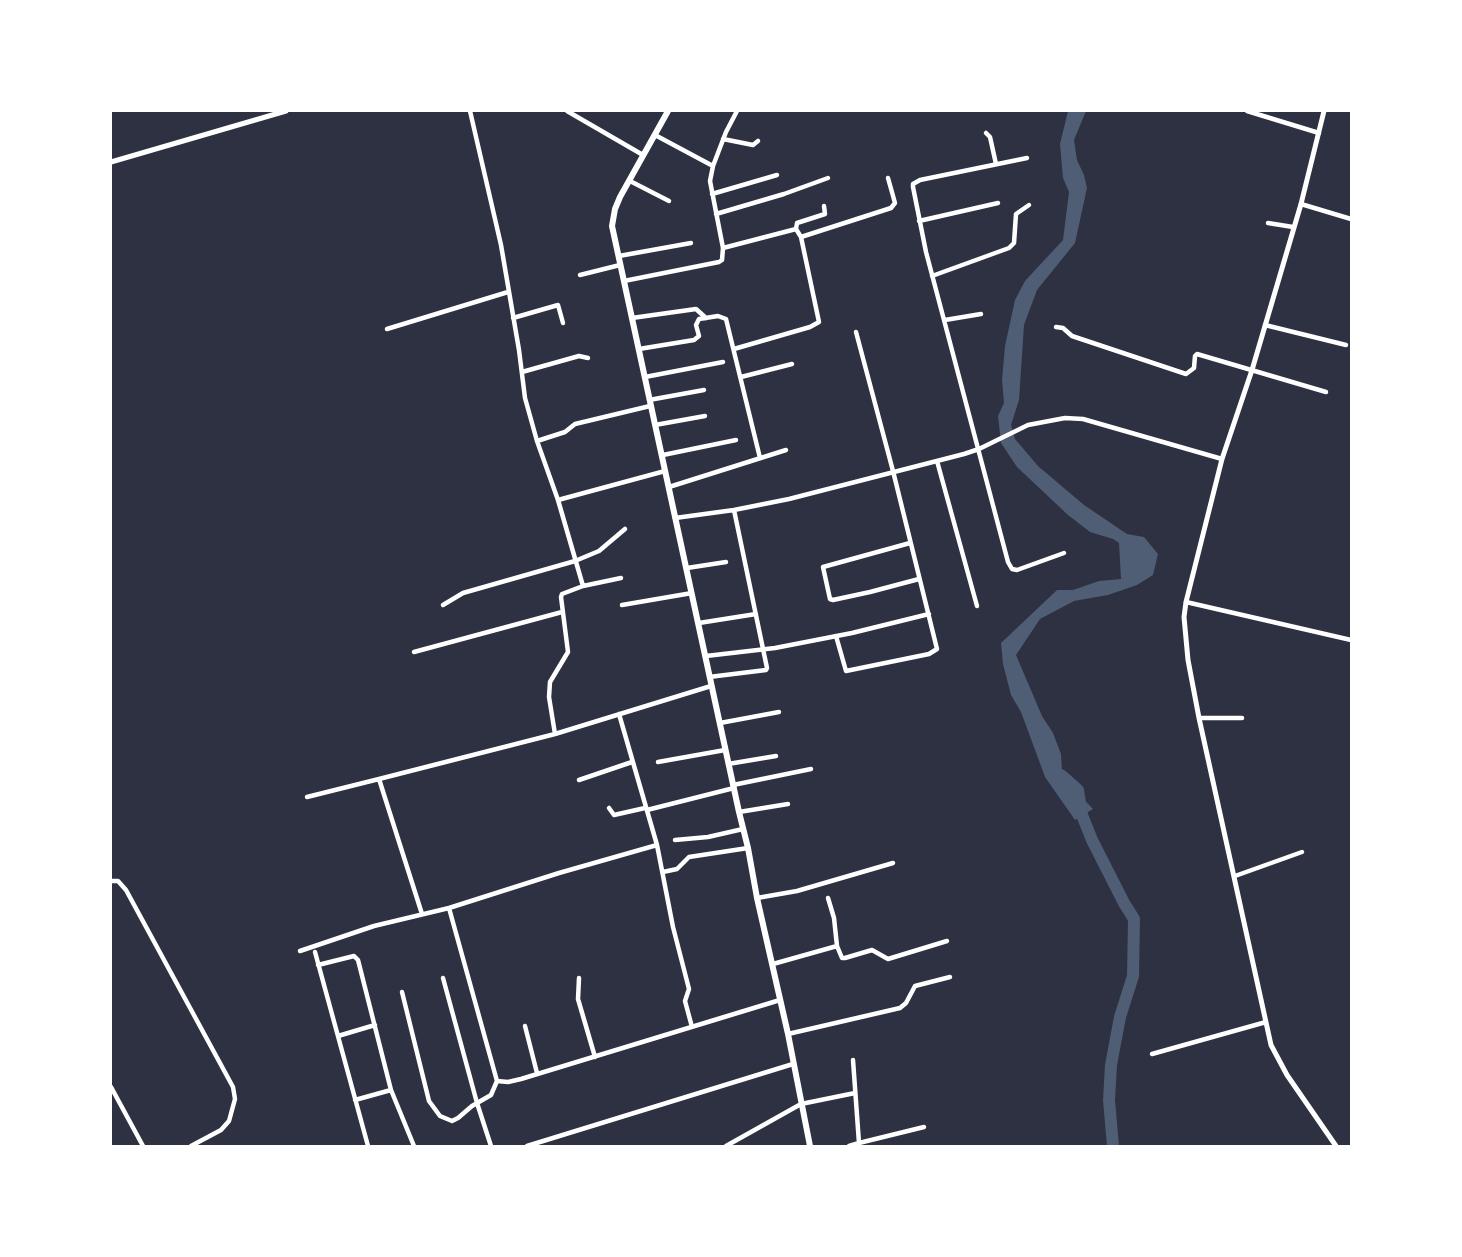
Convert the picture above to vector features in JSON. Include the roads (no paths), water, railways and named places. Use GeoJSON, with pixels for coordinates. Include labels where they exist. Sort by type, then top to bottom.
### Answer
{"type":"FeatureCollection","features":[{"type":"Feature","properties":{"kind":"main road"},"geometry":{"type":"LineString","coordinates":[[668,111],[617,203],[612,218],[620,265],[663,455],[738,812],[748,848],[810,1146]]}},
{"type":"Feature","properties":{"kind":"street"},"geometry":{"type":"LineString","coordinates":[[111,162],[286,111]]}},
{"type":"Feature","properties":{"kind":"street"},"geometry":{"type":"LineString","coordinates":[[470,111],[501,245],[525,398],[583,586]]}},
{"type":"Feature","properties":{"kind":"street"},"geometry":{"type":"LineString","coordinates":[[567,111],[643,155]]}},
{"type":"Feature","properties":{"kind":"street"},"geometry":{"type":"LineString","coordinates":[[624,281],[719,262],[723,258],[710,181],[723,139],[737,111]]}},
{"type":"Feature","properties":{"kind":"street"},"geometry":{"type":"LineString","coordinates":[[1247,111],[1319,133]]}},
{"type":"Feature","properties":{"kind":"street"},"geometry":{"type":"LineString","coordinates":[[1324,111],[1301,204],[1252,370],[1222,459],[1184,616],[1199,718],[1270,1045],[1336,1146]]}},
{"type":"Feature","properties":{"kind":"street"},"geometry":{"type":"LineString","coordinates":[[986,133],[990,137],[996,164]]}},
{"type":"Feature","properties":{"kind":"street"},"geometry":{"type":"LineString","coordinates":[[655,135],[713,166]]}},
{"type":"Feature","properties":{"kind":"street"},"geometry":{"type":"LineString","coordinates":[[723,139],[751,145],[757,144],[758,141]]}},
{"type":"Feature","properties":{"kind":"street"},"geometry":{"type":"LineString","coordinates":[[1026,158],[921,180],[913,184],[932,276],[1008,562],[1012,568],[1017,570],[1064,553]]}},
{"type":"Feature","properties":{"kind":"street"},"geometry":{"type":"LineString","coordinates":[[712,194],[777,175]]}},
{"type":"Feature","properties":{"kind":"street"},"geometry":{"type":"LineString","coordinates":[[716,214],[828,178]]}},
{"type":"Feature","properties":{"kind":"street"},"geometry":{"type":"LineString","coordinates":[[801,237],[891,208],[895,203],[888,178]]}},
{"type":"Feature","properties":{"kind":"street"},"geometry":{"type":"LineString","coordinates":[[630,181],[669,201]]}},
{"type":"Feature","properties":{"kind":"street"},"geometry":{"type":"LineString","coordinates":[[919,221],[998,204]]}},
{"type":"Feature","properties":{"kind":"street"},"geometry":{"type":"LineString","coordinates":[[1301,204],[1351,219]]}},
{"type":"Feature","properties":{"kind":"street"},"geometry":{"type":"LineString","coordinates":[[932,276],[1009,248],[1014,243],[1016,214],[1029,205]]}},
{"type":"Feature","properties":{"kind":"street"},"geometry":{"type":"LineString","coordinates":[[734,349],[810,327],[819,322],[801,237],[796,230],[797,223],[825,214],[824,206]]}},
{"type":"Feature","properties":{"kind":"street"},"geometry":{"type":"LineString","coordinates":[[1268,223],[1293,226]]}},
{"type":"Feature","properties":{"kind":"street"},"geometry":{"type":"LineString","coordinates":[[723,248],[796,230]]}},
{"type":"Feature","properties":{"kind":"street"},"geometry":{"type":"LineString","coordinates":[[619,256],[691,243]]}},
{"type":"Feature","properties":{"kind":"street"},"geometry":{"type":"LineString","coordinates":[[580,275],[620,265]]}},
{"type":"Feature","properties":{"kind":"street"},"geometry":{"type":"LineString","coordinates":[[387,329],[508,292]]}},
{"type":"Feature","properties":{"kind":"street"},"geometry":{"type":"LineString","coordinates":[[513,318],[558,305],[562,323]]}},
{"type":"Feature","properties":{"kind":"street"},"geometry":{"type":"LineString","coordinates":[[632,318],[696,309],[706,318]]}},
{"type":"Feature","properties":{"kind":"street"},"geometry":{"type":"LineString","coordinates":[[945,320],[981,314]]}},
{"type":"Feature","properties":{"kind":"street"},"geometry":{"type":"LineString","coordinates":[[639,349],[694,340],[699,336],[696,322],[699,319],[718,316],[726,319],[760,458]]}},
{"type":"Feature","properties":{"kind":"street"},"geometry":{"type":"LineString","coordinates":[[1265,325],[1346,345]]}},
{"type":"Feature","properties":{"kind":"street"},"geometry":{"type":"LineString","coordinates":[[1056,327],[1063,328],[1072,336],[1186,374],[1194,368],[1197,354],[1326,392]]}},
{"type":"Feature","properties":{"kind":"street"},"geometry":{"type":"LineString","coordinates":[[836,636],[846,671],[929,654],[937,649],[856,332]]}},
{"type":"Feature","properties":{"kind":"street"},"geometry":{"type":"LineString","coordinates":[[522,372],[579,356],[588,358]]}},
{"type":"Feature","properties":{"kind":"street"},"geometry":{"type":"LineString","coordinates":[[645,377],[723,362]]}},
{"type":"Feature","properties":{"kind":"street"},"geometry":{"type":"LineString","coordinates":[[741,377],[792,364]]}},
{"type":"Feature","properties":{"kind":"street"},"geometry":{"type":"LineString","coordinates":[[537,441],[565,432],[575,424],[705,390]]}},
{"type":"Feature","properties":{"kind":"street"},"geometry":{"type":"LineString","coordinates":[[656,425],[705,416]]}},
{"type":"Feature","properties":{"kind":"street"},"geometry":{"type":"LineString","coordinates":[[675,518],[734,510],[789,499],[979,449],[1028,425],[1065,418],[1083,419],[1222,459]]}},
{"type":"Feature","properties":{"kind":"street"},"geometry":{"type":"LineString","coordinates":[[663,455],[736,440]]}},
{"type":"Feature","properties":{"kind":"street"},"geometry":{"type":"LineString","coordinates":[[669,488],[786,450]]}},
{"type":"Feature","properties":{"kind":"street"},"geometry":{"type":"LineString","coordinates":[[936,461],[977,606]]}},
{"type":"Feature","properties":{"kind":"street"},"geometry":{"type":"LineString","coordinates":[[558,500],[665,471]]}},
{"type":"Feature","properties":{"kind":"street"},"geometry":{"type":"LineString","coordinates":[[709,677],[767,670],[765,650],[734,510]]}},
{"type":"Feature","properties":{"kind":"street"},"geometry":{"type":"LineString","coordinates":[[443,605],[463,593],[575,561],[599,551],[625,529]]}},
{"type":"Feature","properties":{"kind":"street"},"geometry":{"type":"LineString","coordinates":[[910,543],[824,567],[830,599],[861,594],[919,579]]}},
{"type":"Feature","properties":{"kind":"street"},"geometry":{"type":"LineString","coordinates":[[687,567],[726,562]]}},
{"type":"Feature","properties":{"kind":"street"},"geometry":{"type":"LineString","coordinates":[[555,734],[549,705],[549,689],[552,678],[568,652],[562,612],[562,594],[583,586],[621,578]]}},
{"type":"Feature","properties":{"kind":"street"},"geometry":{"type":"LineString","coordinates":[[622,605],[692,593]]}},
{"type":"Feature","properties":{"kind":"street"},"geometry":{"type":"LineString","coordinates":[[1186,602],[1351,640]]}},
{"type":"Feature","properties":{"kind":"street"},"geometry":{"type":"LineString","coordinates":[[414,652],[562,612]]}},
{"type":"Feature","properties":{"kind":"street"},"geometry":{"type":"LineString","coordinates":[[699,623],[756,614]]}},
{"type":"Feature","properties":{"kind":"street"},"geometry":{"type":"LineString","coordinates":[[706,656],[765,650],[929,614]]}},
{"type":"Feature","properties":{"kind":"street"},"geometry":{"type":"LineString","coordinates":[[307,797],[555,734],[711,686]]}},
{"type":"Feature","properties":{"kind":"street"},"geometry":{"type":"LineString","coordinates":[[720,723],[778,712]]}},
{"type":"Feature","properties":{"kind":"street"},"geometry":{"type":"LineString","coordinates":[[619,714],[657,845],[673,927],[689,989],[685,1001],[692,1026]]}},
{"type":"Feature","properties":{"kind":"street"},"geometry":{"type":"LineString","coordinates":[[1199,718],[1242,718]]}},
{"type":"Feature","properties":{"kind":"street"},"geometry":{"type":"LineString","coordinates":[[658,762],[726,750]]}},
{"type":"Feature","properties":{"kind":"street"},"geometry":{"type":"LineString","coordinates":[[728,764],[776,756]]}},
{"type":"Feature","properties":{"kind":"street"},"geometry":{"type":"LineString","coordinates":[[579,780],[633,762]]}},
{"type":"Feature","properties":{"kind":"street"},"geometry":{"type":"LineString","coordinates":[[609,808],[614,816],[811,769]]}},
{"type":"Feature","properties":{"kind":"street"},"geometry":{"type":"LineString","coordinates":[[379,779],[422,914]]}},
{"type":"Feature","properties":{"kind":"street"},"geometry":{"type":"LineString","coordinates":[[738,812],[788,804]]}},
{"type":"Feature","properties":{"kind":"street"},"geometry":{"type":"LineString","coordinates":[[675,840],[708,837],[743,830]]}},
{"type":"Feature","properties":{"kind":"street"},"geometry":{"type":"LineString","coordinates":[[300,951],[374,926],[449,908],[657,845]]}},
{"type":"Feature","properties":{"kind":"street"},"geometry":{"type":"LineString","coordinates":[[663,872],[677,869],[689,857],[748,848]]}},
{"type":"Feature","properties":{"kind":"street"},"geometry":{"type":"LineString","coordinates":[[1235,876],[1302,852]]}},
{"type":"Feature","properties":{"kind":"street"},"geometry":{"type":"LineString","coordinates":[[757,898],[797,891],[893,863]]}},
{"type":"Feature","properties":{"kind":"street"},"geometry":{"type":"LineString","coordinates":[[111,881],[118,881],[126,890],[232,1086],[235,1100],[230,1121],[221,1130],[191,1146]]}},
{"type":"Feature","properties":{"kind":"street"},"geometry":{"type":"LineString","coordinates":[[828,898],[834,918],[837,946],[842,958],[872,950],[888,959],[947,941]]}},
{"type":"Feature","properties":{"kind":"street"},"geometry":{"type":"LineString","coordinates":[[402,992],[432,1106],[444,1119],[452,1121],[491,1095],[497,1081],[449,908]]}},
{"type":"Feature","properties":{"kind":"street"},"geometry":{"type":"LineString","coordinates":[[773,964],[837,946]]}},
{"type":"Feature","properties":{"kind":"street"},"geometry":{"type":"LineString","coordinates":[[315,952],[368,1146]]}},
{"type":"Feature","properties":{"kind":"street"},"geometry":{"type":"LineString","coordinates":[[318,966],[354,956],[358,960],[391,1090],[414,1146]]}},
{"type":"Feature","properties":{"kind":"street"},"geometry":{"type":"LineString","coordinates":[[788,1034],[900,1008],[906,1003],[915,986],[950,977]]}},
{"type":"Feature","properties":{"kind":"street"},"geometry":{"type":"LineString","coordinates":[[443,978],[491,1146]]}},
{"type":"Feature","properties":{"kind":"street"},"geometry":{"type":"LineString","coordinates":[[579,978],[578,999],[595,1056]]}},
{"type":"Feature","properties":{"kind":"street"},"geometry":{"type":"LineString","coordinates":[[497,1081],[508,1082],[780,1000]]}},
{"type":"Feature","properties":{"kind":"street"},"geometry":{"type":"LineString","coordinates":[[1152,1054],[1266,1022]]}},
{"type":"Feature","properties":{"kind":"street"},"geometry":{"type":"LineString","coordinates":[[338,1036],[375,1026]]}},
{"type":"Feature","properties":{"kind":"street"},"geometry":{"type":"LineString","coordinates":[[525,1026],[537,1073]]}},
{"type":"Feature","properties":{"kind":"street"},"geometry":{"type":"LineString","coordinates":[[853,1060],[860,1143]]}},
{"type":"Feature","properties":{"kind":"street"},"geometry":{"type":"LineString","coordinates":[[526,1146],[793,1064]]}},
{"type":"Feature","properties":{"kind":"street"},"geometry":{"type":"LineString","coordinates":[[111,1087],[143,1146]]}},
{"type":"Feature","properties":{"kind":"street"},"geometry":{"type":"LineString","coordinates":[[355,1100],[391,1090]]}},
{"type":"Feature","properties":{"kind":"street"},"geometry":{"type":"LineString","coordinates":[[726,1146],[801,1104],[855,1092]]}},
{"type":"Feature","properties":{"kind":"street"},"geometry":{"type":"LineString","coordinates":[[849,1146],[924,1127]]}},
{"type":"Feature","properties":{"kind":"water"},"geometry":{"type":"Polygon","coordinates":[[[1068,111],[1086,111],[1074,140],[1077,160],[1087,188],[1075,243],[1037,290],[1024,325],[1019,400],[1011,425],[1015,439],[1038,466],[1084,505],[1127,534],[1144,537],[1158,554],[1153,575],[1137,585],[1108,595],[1074,601],[1040,619],[1016,655],[1042,716],[1053,733],[1061,754],[1062,771],[1075,790],[1093,809],[1075,820],[1045,777],[1021,712],[1011,695],[1003,664],[1001,643],[1057,590],[1073,590],[1099,581],[1121,579],[1119,543],[1090,532],[1068,515],[1017,467],[1001,443],[998,416],[1004,403],[1002,380],[1005,346],[1015,300],[1025,281],[1063,240],[1069,192],[1063,178],[1060,144],[1068,111]]]}},
{"type":"Feature","properties":{"kind":"waterway"},"geometry":{"type":"LineString","coordinates":[[1061,775],[1078,790],[1082,815],[1092,840],[1134,919],[1133,976],[1120,1017],[1111,1065],[1109,1100],[1113,1146]]}}]}
